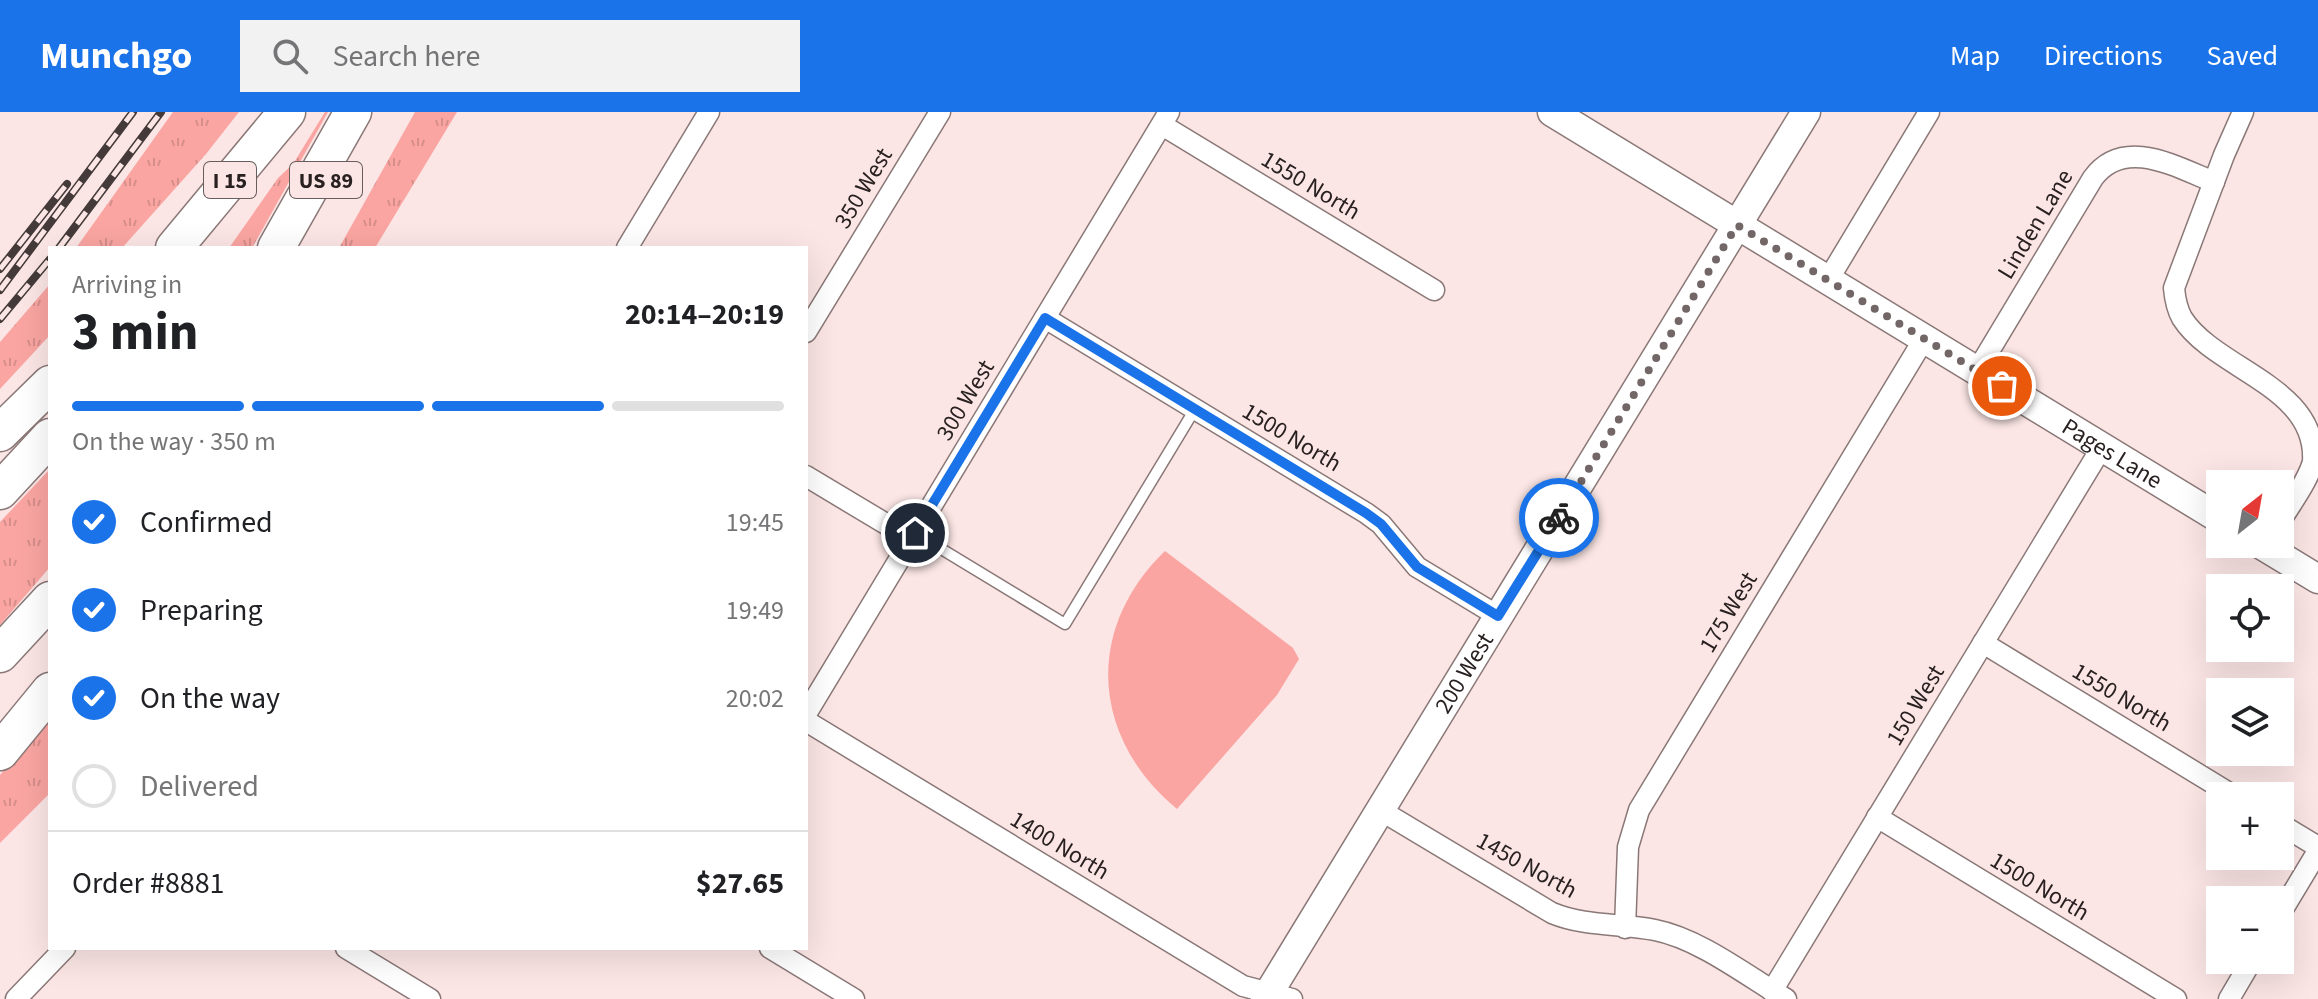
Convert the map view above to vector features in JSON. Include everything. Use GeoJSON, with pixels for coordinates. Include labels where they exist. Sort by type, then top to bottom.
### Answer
{"type":"FeatureCollection","features":[{"type":"Feature","properties":{"kind":"highway","name":"I 15"},"geometry":{"type":"LineString","coordinates":[[176,246],[288,112]]}},
{"type":"Feature","properties":{"kind":"highway","name":"US 89"},"geometry":{"type":"LineString","coordinates":[[205,246],[288,112]]}},
{"type":"Feature","properties":{"kind":"highway","name":"US 89"},"geometry":{"type":"LineString","coordinates":[[299,246],[353,112]]}},
{"type":"Feature","properties":{"kind":"highway"},"geometry":{"type":"LineString","coordinates":[[277,246],[353,112]]}},
{"type":"Feature","properties":{"kind":"highway"},"geometry":{"type":"LineString","coordinates":[[0,433],[48,386]]}},
{"type":"Feature","properties":{"kind":"highway"},"geometry":{"type":"LineString","coordinates":[[0,491],[48,439]]}},
{"type":"Feature","properties":{"kind":"highway"},"geometry":{"type":"LineString","coordinates":[[0,654],[48,602]]}},
{"type":"Feature","properties":{"kind":"highway"},"geometry":{"type":"LineString","coordinates":[[0,752],[48,693]]}},
{"type":"Feature","properties":{"kind":"main road","name":"Pages Lane"},"geometry":{"type":"LineString","coordinates":[[1552,112],[2206,510]]}},
{"type":"Feature","properties":{"kind":"main road","name":"200 West"},"geometry":{"type":"LineString","coordinates":[[1275,997],[1380,810],[1806,113]]}},
{"type":"Feature","properties":{"kind":"main road"},"geometry":{"type":"LineString","coordinates":[[2285,558],[2318,579]]}},
{"type":"Feature","properties":{"kind":"street"},"geometry":{"type":"LineString","coordinates":[[628,246],[709,112]]}},
{"type":"Feature","properties":{"kind":"street","name":"350 West"},"geometry":{"type":"LineString","coordinates":[[808,329],[940,112]]}},
{"type":"Feature","properties":{"kind":"street"},"geometry":{"type":"LineString","coordinates":[[1828,280],[1929,112]]}},
{"type":"Feature","properties":{"kind":"street"},"geometry":{"type":"LineString","coordinates":[[2243,112],[2174,288],[2184,321],[2201,337],[2238,365],[2308,407],[2314,430],[2315,453],[2308,475],[2294,498]]}},
{"type":"Feature","properties":{"kind":"street","name":"1550 North"},"geometry":{"type":"LineString","coordinates":[[1165,118],[1434,290]]}},
{"type":"Feature","properties":{"kind":"street","name":"300 West"},"geometry":{"type":"LineString","coordinates":[[808,711],[1165,118]]}},
{"type":"Feature","properties":{"kind":"street","name":"Linden Lane"},"geometry":{"type":"LineString","coordinates":[[1977,371],[2093,178],[2106,164],[2123,156],[2141,156],[2214,182]]}},
{"type":"Feature","properties":{"kind":"street","name":"1500 North"},"geometry":{"type":"LineString","coordinates":[[1045,318],[1366,513],[1381,524],[1417,567],[1498,616]]}},
{"type":"Feature","properties":{"kind":"street","name":"175 West"},"geometry":{"type":"LineString","coordinates":[[1625,928],[1628,847],[1639,810],[1924,339]]}},
{"type":"Feature","properties":{"kind":"street","name":"150 West"},"geometry":{"type":"LineString","coordinates":[[1779,995],[1877,817],[2102,447]]}},
{"type":"Feature","properties":{"kind":"street"},"geometry":{"type":"LineString","coordinates":[[808,477],[913,536]]}},
{"type":"Feature","properties":{"kind":"street","name":"1550 North"},"geometry":{"type":"LineString","coordinates":[[1983,643],[2211,782]]}},
{"type":"Feature","properties":{"kind":"street","name":"1400 North"},"geometry":{"type":"LineString","coordinates":[[808,722],[1243,986],[1275,997]]}},
{"type":"Feature","properties":{"kind":"street","name":"1450 North"},"geometry":{"type":"LineString","coordinates":[[1380,810],[1552,913],[1580,923],[1654,929],[1680,938],[1779,995]]}},
{"type":"Feature","properties":{"kind":"street","name":"1500 North"},"geometry":{"type":"LineString","coordinates":[[1877,817],[2176,999]]}},
{"type":"Feature","properties":{"kind":"street"},"geometry":{"type":"LineString","coordinates":[[2294,833],[2318,849],[2294,890]]}},
{"type":"Feature","properties":{"kind":"street"},"geometry":{"type":"LineString","coordinates":[[16,999],[63,950]]}},
{"type":"Feature","properties":{"kind":"street"},"geometry":{"type":"LineString","coordinates":[[349,950],[430,999]]}},
{"type":"Feature","properties":{"kind":"street"},"geometry":{"type":"LineString","coordinates":[[773,950],[854,999]]}},
{"type":"Feature","properties":{"kind":"street"},"geometry":{"type":"LineString","coordinates":[[2229,999],[2244,974]]}},
{"type":"Feature","properties":{"kind":"lane"},"geometry":{"type":"LineString","coordinates":[[913,536],[1065,624],[1195,409]]}},
{"type":"Feature","properties":{"kind":"green space"},"geometry":{"type":"Polygon","coordinates":[[[173,112],[239,112],[124,246],[77,246],[173,112]]]}},
{"type":"Feature","properties":{"kind":"green space"},"geometry":{"type":"Polygon","coordinates":[[[325,112],[328,112],[253,246],[230,246],[278,178],[293,164],[325,112]]]}},
{"type":"Feature","properties":{"kind":"green space"},"geometry":{"type":"Polygon","coordinates":[[[415,112],[457,112],[376,246],[340,246],[415,112]]]}},
{"type":"Feature","properties":{"kind":"green space"},"geometry":{"type":"Polygon","coordinates":[[[48,286],[48,337],[0,389],[0,342],[48,286]]]}},
{"type":"Feature","properties":{"kind":"green space"},"geometry":{"type":"Polygon","coordinates":[[[48,471],[48,569],[0,625],[0,522],[48,471]]]}},
{"type":"Feature","properties":{"kind":"green space"},"geometry":{"type":"Polygon","coordinates":[[[1165,551],[1293,648],[1299,659],[1277,695],[1177,809],[1148,781],[1127,750],[1114,717],[1108,683],[1111,648],[1121,614],[1139,582],[1165,551]]]}},
{"type":"Feature","properties":{"kind":"green space"},"geometry":{"type":"Polygon","coordinates":[[[48,717],[48,795],[0,843],[0,775],[48,717]]]}},
{"type":"Feature","properties":{"kind":"railway"},"geometry":{"type":"LineString","coordinates":[[0,290],[133,112]]}},
{"type":"Feature","properties":{"kind":"railway"},"geometry":{"type":"LineString","coordinates":[[60,246],[161,112]]}},
{"type":"Feature","properties":{"kind":"railway"},"geometry":{"type":"LineString","coordinates":[[0,269],[67,184]]}},
{"type":"Feature","properties":{"kind":"railway"},"geometry":{"type":"LineString","coordinates":[[0,319],[48,261]]}},
{"type":"Feature","properties":{"kind":"way so far"},"geometry":{"type":"LineString","coordinates":[[1559,518],[1737,225],[2002,386]]}},
{"type":"Feature","properties":{"kind":"route"},"geometry":{"type":"LineString","coordinates":[[915,533],[1045,318],[1366,513],[1381,524],[1417,567],[1498,616],[1559,518]]}}]}
